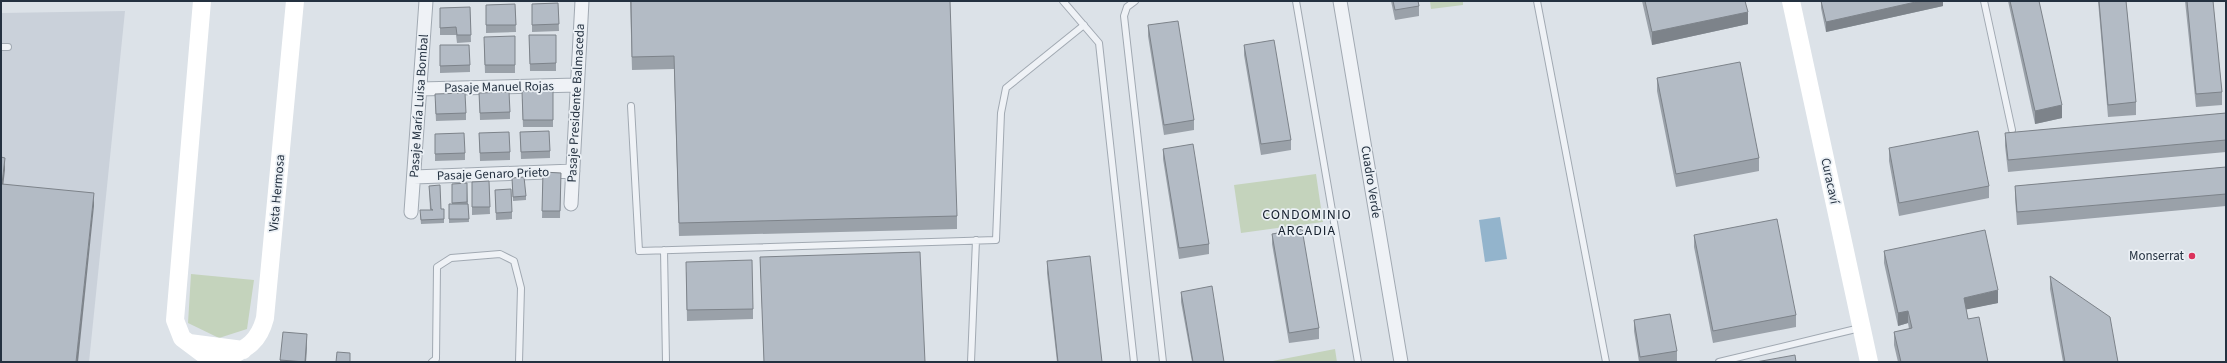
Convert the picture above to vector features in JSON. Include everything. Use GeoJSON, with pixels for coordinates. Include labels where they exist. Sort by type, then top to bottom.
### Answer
{"type":"FeatureCollection","features":[{"type":"Feature","properties":{"kind":"street"},"geometry":{"type":"LineString","coordinates":[[202,1],[175,320],[179,334],[186,342],[214,362]]}},
{"type":"Feature","properties":{"kind":"street","name":"Vista Hermosa"},"geometry":{"type":"LineString","coordinates":[[218,362],[243,350],[258,338],[265,318],[295,1]]}},
{"type":"Feature","properties":{"kind":"street","name":"Pasaje María Luisa Bombal"},"geometry":{"type":"LineString","coordinates":[[411,212],[426,1]]}},
{"type":"Feature","properties":{"kind":"street","name":"Pasaje Presidente Balmaceda"},"geometry":{"type":"LineString","coordinates":[[571,204],[582,1]]}},
{"type":"Feature","properties":{"kind":"street","name":"Cuadro Verde"},"geometry":{"type":"LineString","coordinates":[[1340,1],[1401,362]]}},
{"type":"Feature","properties":{"kind":"street","name":"Curacaví"},"geometry":{"type":"LineString","coordinates":[[1791,1],[1869,362]]}},
{"type":"Feature","properties":{"kind":"street","name":"Pasaje Manuel Rojas"},"geometry":{"type":"LineString","coordinates":[[420,89],[577,85]]}},
{"type":"Feature","properties":{"kind":"street","name":"Pasaje Genaro Prieto"},"geometry":{"type":"LineString","coordinates":[[414,177],[573,171]]}},
{"type":"Feature","properties":{"kind":"street"},"geometry":{"type":"LineString","coordinates":[[186,342],[243,350]]}},
{"type":"Feature","properties":{"kind":"lane"},"geometry":{"type":"LineString","coordinates":[[1063,1],[1099,43],[1134,362]]}},
{"type":"Feature","properties":{"kind":"lane"},"geometry":{"type":"LineString","coordinates":[[1135,1],[1127,8],[1124,16],[1163,362]]}},
{"type":"Feature","properties":{"kind":"lane"},"geometry":{"type":"LineString","coordinates":[[1296,1],[1358,362]]}},
{"type":"Feature","properties":{"kind":"lane"},"geometry":{"type":"LineString","coordinates":[[1537,1],[1606,362]]}},
{"type":"Feature","properties":{"kind":"lane"},"geometry":{"type":"LineString","coordinates":[[1984,1],[2012,130]]}},
{"type":"Feature","properties":{"kind":"lane"},"geometry":{"type":"LineString","coordinates":[[631,106],[639,251],[996,240],[1001,113],[1006,88],[1084,25]]}},
{"type":"Feature","properties":{"kind":"lane"},"geometry":{"type":"LineString","coordinates":[[971,362],[976,240]]}},
{"type":"Feature","properties":{"kind":"lane"},"geometry":{"type":"LineString","coordinates":[[664,250],[666,362]]}},
{"type":"Feature","properties":{"kind":"lane"},"geometry":{"type":"LineString","coordinates":[[432,362],[436,359],[437,267],[451,258],[500,254],[514,261],[521,288],[519,362]]}},
{"type":"Feature","properties":{"kind":"lane"},"geometry":{"type":"LineString","coordinates":[[1719,362],[1862,328]]}},
{"type":"Feature","properties":{"kind":"shaded area"},"geometry":{"type":"Polygon","coordinates":[[[125,11],[89,362],[1,362],[1,13],[125,11]]]}},
{"type":"Feature","properties":{"kind":"green space"},"geometry":{"type":"Polygon","coordinates":[[[1430,1],[1463,1],[1463,5],[1431,9],[1430,1]]]}},
{"type":"Feature","properties":{"kind":"green space"},"geometry":{"type":"Polygon","coordinates":[[[1316,174],[1323,222],[1241,233],[1234,185],[1316,174]]]}},
{"type":"Feature","properties":{"kind":"green space"},"geometry":{"type":"Polygon","coordinates":[[[191,274],[254,280],[247,329],[219,338],[188,323],[191,274]]]}},
{"type":"Feature","properties":{"kind":"green space"},"geometry":{"type":"Polygon","coordinates":[[[1335,349],[1337,362],[1267,362],[1335,349]]]}},
{"type":"Feature","properties":{"kind":"water"},"geometry":{"type":"Polygon","coordinates":[[[1500,217],[1507,259],[1485,262],[1479,220],[1500,217]]]}},
{"type":"Feature","properties":{"kind":"building"},"geometry":{"type":"Polygon","coordinates":[[[631,1],[950,1],[957,216],[679,223],[674,56],[632,57],[631,1]]]}},
{"type":"Feature","properties":{"kind":"building"},"geometry":{"type":"Polygon","coordinates":[[[1393,1],[1418,1],[1419,6],[1395,10],[1393,1]]]}},
{"type":"Feature","properties":{"kind":"building"},"geometry":{"type":"Polygon","coordinates":[[[1645,1],[1745,1],[1748,12],[1652,32],[1645,1]]]}},
{"type":"Feature","properties":{"kind":"building"},"geometry":{"type":"Polygon","coordinates":[[[1821,1],[1920,1],[1826,22],[1821,1]]]}},
{"type":"Feature","properties":{"kind":"building"},"geometry":{"type":"Polygon","coordinates":[[[2010,1],[2039,1],[2062,105],[2035,111],[2010,1]]]}},
{"type":"Feature","properties":{"kind":"building"},"geometry":{"type":"Polygon","coordinates":[[[2099,1],[2126,1],[2136,102],[2108,105],[2099,1]]]}},
{"type":"Feature","properties":{"kind":"building"},"geometry":{"type":"Polygon","coordinates":[[[2187,1],[2213,1],[2222,92],[2196,94],[2187,1]]]}},
{"type":"Feature","properties":{"kind":"building"},"geometry":{"type":"Polygon","coordinates":[[[558,3],[559,24],[532,25],[532,4],[558,3]]]}},
{"type":"Feature","properties":{"kind":"building"},"geometry":{"type":"Polygon","coordinates":[[[515,4],[516,25],[486,25],[486,5],[515,4]]]}},
{"type":"Feature","properties":{"kind":"building"},"geometry":{"type":"Polygon","coordinates":[[[470,7],[471,35],[457,35],[456,27],[440,28],[440,8],[470,7]]]}},
{"type":"Feature","properties":{"kind":"building"},"geometry":{"type":"Polygon","coordinates":[[[1178,21],[1194,120],[1164,125],[1148,25],[1178,21]]]}},
{"type":"Feature","properties":{"kind":"building"},"geometry":{"type":"Polygon","coordinates":[[[529,35],[556,35],[556,63],[530,64],[529,35]]]}},
{"type":"Feature","properties":{"kind":"building"},"geometry":{"type":"Polygon","coordinates":[[[515,36],[515,65],[485,65],[484,37],[515,36]]]}},
{"type":"Feature","properties":{"kind":"building"},"geometry":{"type":"Polygon","coordinates":[[[1274,40],[1291,140],[1261,144],[1244,45],[1274,40]]]}},
{"type":"Feature","properties":{"kind":"building"},"geometry":{"type":"Polygon","coordinates":[[[440,45],[469,45],[470,65],[440,66],[440,45]]]}},
{"type":"Feature","properties":{"kind":"building"},"geometry":{"type":"Polygon","coordinates":[[[1740,62],[1759,158],[1676,174],[1657,78],[1740,62]]]}},
{"type":"Feature","properties":{"kind":"building"},"geometry":{"type":"Polygon","coordinates":[[[522,91],[553,91],[553,120],[523,120],[522,91]]]}},
{"type":"Feature","properties":{"kind":"building"},"geometry":{"type":"Polygon","coordinates":[[[509,92],[510,112],[480,113],[479,93],[509,92]]]}},
{"type":"Feature","properties":{"kind":"building"},"geometry":{"type":"Polygon","coordinates":[[[465,93],[466,113],[436,114],[435,94],[465,93]]]}},
{"type":"Feature","properties":{"kind":"building"},"geometry":{"type":"Polygon","coordinates":[[[2226,113],[2226,140],[2008,160],[2005,133],[2226,113]]]}},
{"type":"Feature","properties":{"kind":"building"},"geometry":{"type":"Polygon","coordinates":[[[549,131],[550,151],[521,152],[520,132],[549,131]]]}},
{"type":"Feature","properties":{"kind":"building"},"geometry":{"type":"Polygon","coordinates":[[[1978,131],[1989,186],[1899,203],[1889,148],[1978,131]]]}},
{"type":"Feature","properties":{"kind":"building"},"geometry":{"type":"Polygon","coordinates":[[[509,132],[510,152],[480,153],[479,133],[509,132]]]}},
{"type":"Feature","properties":{"kind":"building"},"geometry":{"type":"Polygon","coordinates":[[[464,133],[465,153],[435,154],[435,134],[464,133]]]}},
{"type":"Feature","properties":{"kind":"building"},"geometry":{"type":"Polygon","coordinates":[[[1193,144],[1209,244],[1179,248],[1163,149],[1193,144]]]}},
{"type":"Feature","properties":{"kind":"building"},"geometry":{"type":"Polygon","coordinates":[[[1,157],[5,158],[2,184],[94,193],[76,362],[1,362],[1,157]]]}},
{"type":"Feature","properties":{"kind":"building"},"geometry":{"type":"Polygon","coordinates":[[[2226,167],[2226,194],[2017,212],[2015,186],[2226,167]]]}},
{"type":"Feature","properties":{"kind":"building"},"geometry":{"type":"Polygon","coordinates":[[[543,172],[561,173],[560,211],[542,211],[543,172]]]}},
{"type":"Feature","properties":{"kind":"building"},"geometry":{"type":"Polygon","coordinates":[[[524,177],[526,196],[513,197],[512,178],[524,177]]]}},
{"type":"Feature","properties":{"kind":"building"},"geometry":{"type":"Polygon","coordinates":[[[489,181],[490,207],[472,207],[472,182],[489,181]]]}},
{"type":"Feature","properties":{"kind":"building"},"geometry":{"type":"Polygon","coordinates":[[[467,183],[467,202],[452,203],[452,184],[467,183]]]}},
{"type":"Feature","properties":{"kind":"building"},"geometry":{"type":"Polygon","coordinates":[[[440,185],[441,209],[444,209],[444,219],[421,220],[420,210],[433,210],[431,209],[429,186],[440,185]]]}},
{"type":"Feature","properties":{"kind":"building"},"geometry":{"type":"Polygon","coordinates":[[[511,189],[512,212],[496,213],[495,190],[511,189]]]}},
{"type":"Feature","properties":{"kind":"building"},"geometry":{"type":"Polygon","coordinates":[[[449,204],[468,204],[469,219],[449,219],[449,204]]]}},
{"type":"Feature","properties":{"kind":"building"},"geometry":{"type":"Polygon","coordinates":[[[1777,219],[1796,315],[1713,331],[1694,235],[1777,219]]]}},
{"type":"Feature","properties":{"kind":"building"},"geometry":{"type":"Polygon","coordinates":[[[1302,229],[1319,328],[1289,333],[1272,234],[1302,229]]]}},
{"type":"Feature","properties":{"kind":"building"},"geometry":{"type":"Polygon","coordinates":[[[1985,230],[1998,290],[1964,298],[1968,319],[1979,317],[1988,362],[1901,362],[1894,332],[1912,328],[1908,311],[1898,313],[1884,251],[1985,230]]]}},
{"type":"Feature","properties":{"kind":"building"},"geometry":{"type":"Polygon","coordinates":[[[920,252],[925,362],[764,362],[760,257],[920,252]]]}},
{"type":"Feature","properties":{"kind":"building"},"geometry":{"type":"Polygon","coordinates":[[[1090,256],[1102,362],[1058,362],[1047,261],[1090,256]]]}},
{"type":"Feature","properties":{"kind":"building"},"geometry":{"type":"Polygon","coordinates":[[[752,260],[753,309],[687,310],[686,262],[752,260]]]}},
{"type":"Feature","properties":{"kind":"building"},"geometry":{"type":"Polygon","coordinates":[[[2050,276],[2110,317],[2118,362],[2065,362],[2050,276]]]}},
{"type":"Feature","properties":{"kind":"building"},"geometry":{"type":"Polygon","coordinates":[[[1212,286],[1224,362],[1193,362],[1181,292],[1212,286]]]}},
{"type":"Feature","properties":{"kind":"building"},"geometry":{"type":"Polygon","coordinates":[[[1670,314],[1677,351],[1640,357],[1634,320],[1670,314]]]}},
{"type":"Feature","properties":{"kind":"building"},"geometry":{"type":"Polygon","coordinates":[[[283,332],[307,334],[305,362],[280,360],[283,332]]]}},
{"type":"Feature","properties":{"kind":"building"},"geometry":{"type":"Polygon","coordinates":[[[337,352],[350,353],[350,362],[336,362],[337,352]]]}},
{"type":"Feature","properties":{"kind":"building"},"geometry":{"type":"Polygon","coordinates":[[[1795,355],[1796,362],[1756,362],[1795,355]]]}},
{"type":"Feature","properties":{"kind":"place","name":"Monserrat"},"geometry":{"type":"Point","coordinates":[2192,256]}},
{"type":"Feature","properties":{"kind":"district","name":"CONDOMINIO ARCADIA"},"geometry":{"type":"Point","coordinates":[1307,224]}}]}
